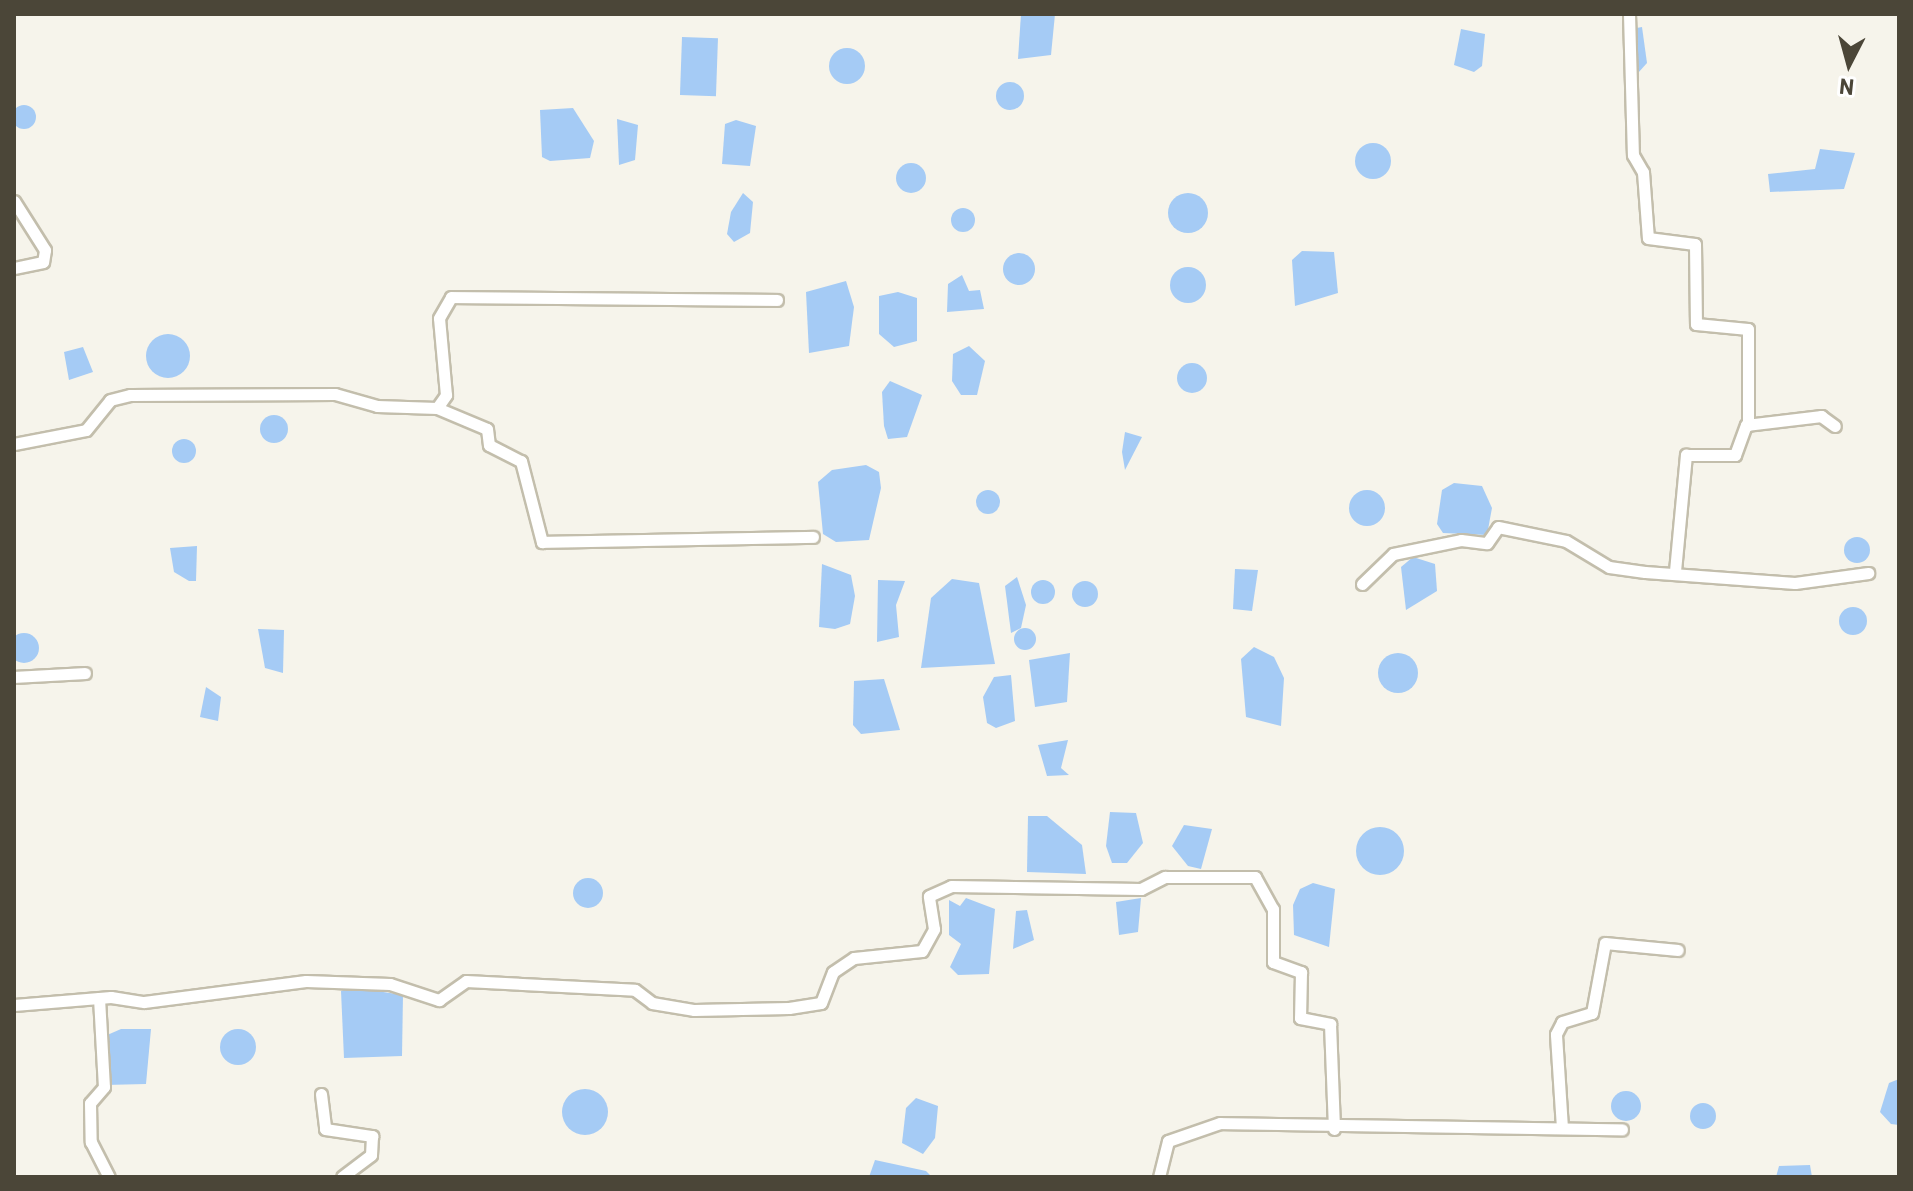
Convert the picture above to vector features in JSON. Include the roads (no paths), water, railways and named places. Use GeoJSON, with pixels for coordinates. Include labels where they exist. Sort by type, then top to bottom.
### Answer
{"type":"FeatureCollection","features":[{"type":"Feature","properties":{"kind":"street"},"geometry":{"type":"LineString","coordinates":[[1629,14],[1633,155],[1643,172],[1648,238],[1695,244],[1696,324],[1748,329],[1748,425],[1738,454],[1698,453],[1682,461],[1675,571]]}},
{"type":"Feature","properties":{"kind":"street"},"geometry":{"type":"LineString","coordinates":[[14,201],[45,250],[43,262],[14,268]]}},
{"type":"Feature","properties":{"kind":"street"},"geometry":{"type":"LineString","coordinates":[[437,408],[446,395],[439,318],[451,297],[777,300]]}},
{"type":"Feature","properties":{"kind":"street"},"geometry":{"type":"LineString","coordinates":[[14,444],[86,430],[110,400],[130,395],[335,394],[377,406],[437,408],[487,429],[489,445],[521,461],[542,542],[813,537]]}},
{"type":"Feature","properties":{"kind":"street"},"geometry":{"type":"LineString","coordinates":[[1748,425],[1821,416],[1835,426]]}},
{"type":"Feature","properties":{"kind":"street"},"geometry":{"type":"LineString","coordinates":[[1362,584],[1393,554],[1461,540],[1487,543],[1498,527],[1583,547],[1609,567],[1795,583],[1868,573]]}},
{"type":"Feature","properties":{"kind":"street"},"geometry":{"type":"LineString","coordinates":[[14,677],[85,673]]}},
{"type":"Feature","properties":{"kind":"street"},"geometry":{"type":"LineString","coordinates":[[14,1005],[99,998],[159,1001],[306,981],[390,984],[439,1000],[466,981],[635,990],[652,1003],[694,1010],[789,1008],[821,1003],[833,972],[854,958],[922,951],[934,929],[929,896],[951,886],[1141,889],[1165,877],[1255,877],[1273,909],[1273,962],[1301,972],[1300,1018],[1330,1024],[1334,1129]]}},
{"type":"Feature","properties":{"kind":"street"},"geometry":{"type":"LineString","coordinates":[[1562,1128],[1556,1034],[1562,1022],[1592,1013],[1605,943],[1678,950]]}},
{"type":"Feature","properties":{"kind":"street"},"geometry":{"type":"LineString","coordinates":[[99,998],[104,1087],[90,1103],[91,1142],[109,1177]]}},
{"type":"Feature","properties":{"kind":"street"},"geometry":{"type":"LineString","coordinates":[[321,1094],[325,1129],[372,1136],[371,1155],[342,1177]]}},
{"type":"Feature","properties":{"kind":"street"},"geometry":{"type":"LineString","coordinates":[[1159,1177],[1168,1141],[1199,1127],[1278,1121],[1334,1129],[1622,1129]]}},
{"type":"Feature","properties":{"kind":"water"},"geometry":{"type":"Polygon","coordinates":[[[1021,14],[1055,14],[1051,55],[1018,59],[1021,14]]]}},
{"type":"Feature","properties":{"kind":"water"},"geometry":{"type":"Polygon","coordinates":[[[1642,27],[1647,63],[1638,73],[1629,70],[1631,29],[1642,27]]]}},
{"type":"Feature","properties":{"kind":"water"},"geometry":{"type":"Polygon","coordinates":[[[1461,29],[1485,34],[1482,66],[1474,72],[1454,65],[1461,29]]]}},
{"type":"Feature","properties":{"kind":"water"},"geometry":{"type":"Polygon","coordinates":[[[682,37],[718,38],[716,96],[680,95],[682,37]]]}},
{"type":"Feature","properties":{"kind":"water"},"geometry":{"type":"Polygon","coordinates":[[[847,48],[860,53],[865,66],[860,79],[847,84],[834,79],[829,66],[834,53],[847,48]]]}},
{"type":"Feature","properties":{"kind":"water"},"geometry":{"type":"Polygon","coordinates":[[[1010,82],[1020,86],[1024,96],[1020,106],[1010,110],[1000,106],[996,96],[1000,86],[1010,82]]]}},
{"type":"Feature","properties":{"kind":"water"},"geometry":{"type":"Polygon","coordinates":[[[24,105],[35,112],[36,117],[29,128],[24,129],[13,122],[12,117],[19,106],[24,105]]]}},
{"type":"Feature","properties":{"kind":"water"},"geometry":{"type":"Polygon","coordinates":[[[573,108],[594,141],[590,158],[550,161],[542,157],[540,110],[573,108]]]}},
{"type":"Feature","properties":{"kind":"water"},"geometry":{"type":"Polygon","coordinates":[[[617,119],[638,125],[635,160],[619,165],[617,119]]]}},
{"type":"Feature","properties":{"kind":"water"},"geometry":{"type":"Polygon","coordinates":[[[736,120],[756,126],[750,166],[722,164],[725,124],[736,120]]]}},
{"type":"Feature","properties":{"kind":"water"},"geometry":{"type":"Polygon","coordinates":[[[1373,143],[1386,148],[1391,161],[1386,174],[1373,179],[1360,174],[1355,161],[1360,148],[1373,143]]]}},
{"type":"Feature","properties":{"kind":"water"},"geometry":{"type":"Polygon","coordinates":[[[1820,149],[1855,153],[1844,189],[1770,192],[1768,174],[1815,169],[1820,149]]]}},
{"type":"Feature","properties":{"kind":"water"},"geometry":{"type":"Polygon","coordinates":[[[911,163],[922,167],[926,178],[922,189],[911,193],[900,189],[896,178],[900,167],[911,163]]]}},
{"type":"Feature","properties":{"kind":"water"},"geometry":{"type":"Polygon","coordinates":[[[743,193],[753,202],[750,233],[734,242],[727,234],[731,212],[743,193]]]}},
{"type":"Feature","properties":{"kind":"water"},"geometry":{"type":"Polygon","coordinates":[[[1188,193],[1202,199],[1208,213],[1202,227],[1188,233],[1174,227],[1168,213],[1174,199],[1188,193]]]}},
{"type":"Feature","properties":{"kind":"water"},"geometry":{"type":"Polygon","coordinates":[[[963,208],[971,212],[975,220],[971,228],[963,232],[955,228],[951,220],[955,212],[963,208]]]}},
{"type":"Feature","properties":{"kind":"water"},"geometry":{"type":"Polygon","coordinates":[[[1302,251],[1334,252],[1338,293],[1295,306],[1292,260],[1302,251]]]}},
{"type":"Feature","properties":{"kind":"water"},"geometry":{"type":"Polygon","coordinates":[[[1019,253],[1030,258],[1035,269],[1030,280],[1019,285],[1008,280],[1003,269],[1008,258],[1019,253]]]}},
{"type":"Feature","properties":{"kind":"water"},"geometry":{"type":"Polygon","coordinates":[[[1188,267],[1201,272],[1206,285],[1201,298],[1188,303],[1175,298],[1170,285],[1175,272],[1188,267]]]}},
{"type":"Feature","properties":{"kind":"water"},"geometry":{"type":"Polygon","coordinates":[[[962,275],[969,291],[980,290],[984,309],[947,312],[948,284],[962,275]]]}},
{"type":"Feature","properties":{"kind":"water"},"geometry":{"type":"Polygon","coordinates":[[[846,281],[854,307],[849,346],[809,353],[806,292],[846,281]]]}},
{"type":"Feature","properties":{"kind":"water"},"geometry":{"type":"Polygon","coordinates":[[[898,292],[917,298],[917,341],[894,347],[879,334],[879,296],[898,292]]]}},
{"type":"Feature","properties":{"kind":"water"},"geometry":{"type":"Polygon","coordinates":[[[168,334],[184,340],[190,356],[184,372],[168,378],[152,372],[146,356],[152,340],[168,334]]]}},
{"type":"Feature","properties":{"kind":"water"},"geometry":{"type":"Polygon","coordinates":[[[969,346],[985,361],[977,395],[961,395],[952,381],[953,354],[969,346]]]}},
{"type":"Feature","properties":{"kind":"water"},"geometry":{"type":"Polygon","coordinates":[[[83,347],[93,372],[69,380],[64,352],[83,347]]]}},
{"type":"Feature","properties":{"kind":"water"},"geometry":{"type":"Polygon","coordinates":[[[1192,363],[1203,367],[1207,378],[1203,389],[1192,393],[1181,389],[1177,378],[1181,367],[1192,363]]]}},
{"type":"Feature","properties":{"kind":"water"},"geometry":{"type":"Polygon","coordinates":[[[890,381],[922,395],[907,437],[888,439],[884,426],[882,392],[890,381]]]}},
{"type":"Feature","properties":{"kind":"water"},"geometry":{"type":"Polygon","coordinates":[[[274,415],[284,419],[288,429],[284,439],[274,443],[264,439],[260,429],[264,419],[274,415]]]}},
{"type":"Feature","properties":{"kind":"water"},"geometry":{"type":"Polygon","coordinates":[[[1125,432],[1142,437],[1125,470],[1122,452],[1125,432]]]}},
{"type":"Feature","properties":{"kind":"water"},"geometry":{"type":"Polygon","coordinates":[[[184,439],[192,443],[196,451],[192,459],[184,463],[176,459],[172,451],[176,443],[184,439]]]}},
{"type":"Feature","properties":{"kind":"water"},"geometry":{"type":"Polygon","coordinates":[[[866,465],[879,472],[881,488],[869,540],[836,542],[823,534],[818,482],[832,470],[866,465]]]}},
{"type":"Feature","properties":{"kind":"water"},"geometry":{"type":"Polygon","coordinates":[[[1454,483],[1482,486],[1492,508],[1487,535],[1443,533],[1437,524],[1442,490],[1454,483]]]}},
{"type":"Feature","properties":{"kind":"water"},"geometry":{"type":"Polygon","coordinates":[[[988,490],[997,493],[1000,502],[997,511],[988,514],[979,511],[976,502],[979,493],[988,490]]]}},
{"type":"Feature","properties":{"kind":"water"},"geometry":{"type":"Polygon","coordinates":[[[1367,490],[1380,495],[1385,508],[1380,521],[1367,526],[1354,521],[1349,508],[1354,495],[1367,490]]]}},
{"type":"Feature","properties":{"kind":"water"},"geometry":{"type":"Polygon","coordinates":[[[1857,537],[1866,541],[1870,550],[1866,559],[1857,563],[1848,559],[1844,550],[1848,541],[1857,537]]]}},
{"type":"Feature","properties":{"kind":"water"},"geometry":{"type":"Polygon","coordinates":[[[197,546],[196,581],[189,581],[174,572],[170,548],[197,546]]]}},
{"type":"Feature","properties":{"kind":"water"},"geometry":{"type":"Polygon","coordinates":[[[1413,557],[1435,564],[1437,591],[1406,610],[1401,567],[1413,557]]]}},
{"type":"Feature","properties":{"kind":"water"},"geometry":{"type":"Polygon","coordinates":[[[822,564],[851,575],[855,596],[850,624],[835,629],[819,627],[822,564]]]}},
{"type":"Feature","properties":{"kind":"water"},"geometry":{"type":"Polygon","coordinates":[[[1235,569],[1258,570],[1252,611],[1233,609],[1235,569]]]}},
{"type":"Feature","properties":{"kind":"water"},"geometry":{"type":"Polygon","coordinates":[[[1017,577],[1026,605],[1021,628],[1011,633],[1005,586],[1017,577]]]}},
{"type":"Feature","properties":{"kind":"water"},"geometry":{"type":"Polygon","coordinates":[[[952,579],[979,583],[995,664],[921,668],[931,598],[952,579]]]}},
{"type":"Feature","properties":{"kind":"water"},"geometry":{"type":"Polygon","coordinates":[[[878,580],[905,581],[896,605],[899,637],[877,642],[878,580]]]}},
{"type":"Feature","properties":{"kind":"water"},"geometry":{"type":"Polygon","coordinates":[[[1043,580],[1051,584],[1055,592],[1051,600],[1043,604],[1035,600],[1031,592],[1035,584],[1043,580]]]}},
{"type":"Feature","properties":{"kind":"water"},"geometry":{"type":"Polygon","coordinates":[[[1085,581],[1094,585],[1098,594],[1094,603],[1085,607],[1076,603],[1072,594],[1076,585],[1085,581]]]}},
{"type":"Feature","properties":{"kind":"water"},"geometry":{"type":"Polygon","coordinates":[[[1853,607],[1863,611],[1867,621],[1863,631],[1853,635],[1843,631],[1839,621],[1843,611],[1853,607]]]}},
{"type":"Feature","properties":{"kind":"water"},"geometry":{"type":"Polygon","coordinates":[[[1021,628],[1029,628],[1036,639],[1029,650],[1021,650],[1014,643],[1014,635],[1021,628]]]}},
{"type":"Feature","properties":{"kind":"water"},"geometry":{"type":"Polygon","coordinates":[[[258,629],[284,630],[283,673],[265,668],[258,629]]]}},
{"type":"Feature","properties":{"kind":"water"},"geometry":{"type":"Polygon","coordinates":[[[24,633],[30,634],[38,642],[38,654],[30,662],[24,663],[18,662],[10,654],[9,648],[10,642],[18,634],[24,633]]]}},
{"type":"Feature","properties":{"kind":"water"},"geometry":{"type":"Polygon","coordinates":[[[1254,647],[1274,657],[1284,678],[1281,726],[1246,717],[1241,659],[1254,647]]]}},
{"type":"Feature","properties":{"kind":"water"},"geometry":{"type":"Polygon","coordinates":[[[1070,653],[1067,702],[1035,707],[1029,660],[1070,653]]]}},
{"type":"Feature","properties":{"kind":"water"},"geometry":{"type":"Polygon","coordinates":[[[1398,653],[1412,659],[1418,673],[1412,687],[1398,693],[1384,687],[1378,673],[1384,659],[1398,653]]]}},
{"type":"Feature","properties":{"kind":"water"},"geometry":{"type":"Polygon","coordinates":[[[1011,675],[1015,721],[996,728],[987,723],[983,697],[994,677],[1011,675]]]}},
{"type":"Feature","properties":{"kind":"water"},"geometry":{"type":"Polygon","coordinates":[[[884,679],[900,730],[861,734],[853,725],[854,681],[884,679]]]}},
{"type":"Feature","properties":{"kind":"water"},"geometry":{"type":"Polygon","coordinates":[[[206,687],[221,697],[218,721],[200,717],[206,687]]]}},
{"type":"Feature","properties":{"kind":"water"},"geometry":{"type":"Polygon","coordinates":[[[1068,740],[1061,768],[1069,775],[1047,776],[1038,745],[1068,740]]]}},
{"type":"Feature","properties":{"kind":"water"},"geometry":{"type":"Polygon","coordinates":[[[1110,812],[1136,813],[1143,843],[1127,863],[1112,863],[1106,846],[1110,812]]]}},
{"type":"Feature","properties":{"kind":"water"},"geometry":{"type":"Polygon","coordinates":[[[1028,816],[1047,816],[1082,845],[1086,874],[1027,872],[1028,816]]]}},
{"type":"Feature","properties":{"kind":"water"},"geometry":{"type":"Polygon","coordinates":[[[1184,825],[1212,829],[1201,869],[1188,866],[1172,846],[1184,825]]]}},
{"type":"Feature","properties":{"kind":"water"},"geometry":{"type":"Polygon","coordinates":[[[1380,827],[1397,834],[1404,851],[1397,868],[1380,875],[1363,868],[1356,851],[1363,834],[1380,827]]]}},
{"type":"Feature","properties":{"kind":"water"},"geometry":{"type":"Polygon","coordinates":[[[588,878],[599,882],[603,893],[599,904],[588,908],[577,904],[573,893],[577,882],[588,878]]]}},
{"type":"Feature","properties":{"kind":"water"},"geometry":{"type":"Polygon","coordinates":[[[1313,883],[1335,889],[1329,947],[1294,935],[1293,905],[1300,889],[1313,883]]]}},
{"type":"Feature","properties":{"kind":"water"},"geometry":{"type":"Polygon","coordinates":[[[966,898],[995,909],[989,974],[958,975],[950,967],[961,944],[949,935],[949,900],[960,906],[966,898]]]}},
{"type":"Feature","properties":{"kind":"water"},"geometry":{"type":"Polygon","coordinates":[[[1141,898],[1138,932],[1119,935],[1116,902],[1141,898]]]}},
{"type":"Feature","properties":{"kind":"water"},"geometry":{"type":"Polygon","coordinates":[[[1027,910],[1034,940],[1013,949],[1016,911],[1027,910]]]}},
{"type":"Feature","properties":{"kind":"water"},"geometry":{"type":"Polygon","coordinates":[[[350,987],[403,995],[402,1056],[344,1058],[341,991],[350,987]]]}},
{"type":"Feature","properties":{"kind":"water"},"geometry":{"type":"Polygon","coordinates":[[[121,1029],[151,1029],[146,1084],[105,1085],[105,1036],[121,1029]]]}},
{"type":"Feature","properties":{"kind":"water"},"geometry":{"type":"Polygon","coordinates":[[[238,1029],[251,1034],[256,1047],[251,1060],[238,1065],[225,1060],[220,1047],[225,1034],[238,1029]]]}},
{"type":"Feature","properties":{"kind":"water"},"geometry":{"type":"Polygon","coordinates":[[[1899,1079],[1899,1125],[1891,1124],[1880,1112],[1889,1083],[1899,1079]]]}},
{"type":"Feature","properties":{"kind":"water"},"geometry":{"type":"Polygon","coordinates":[[[585,1089],[601,1096],[608,1112],[601,1128],[585,1135],[569,1128],[562,1112],[569,1096],[585,1089]]]}},
{"type":"Feature","properties":{"kind":"water"},"geometry":{"type":"Polygon","coordinates":[[[1626,1091],[1636,1096],[1641,1106],[1636,1116],[1626,1121],[1616,1116],[1611,1106],[1616,1096],[1626,1091]]]}},
{"type":"Feature","properties":{"kind":"water"},"geometry":{"type":"Polygon","coordinates":[[[916,1098],[938,1106],[935,1138],[923,1154],[902,1143],[906,1108],[916,1098]]]}},
{"type":"Feature","properties":{"kind":"water"},"geometry":{"type":"Polygon","coordinates":[[[1703,1103],[1713,1106],[1716,1116],[1713,1126],[1703,1129],[1693,1126],[1690,1116],[1693,1106],[1703,1103]]]}},
{"type":"Feature","properties":{"kind":"water"},"geometry":{"type":"Polygon","coordinates":[[[875,1160],[926,1171],[932,1177],[869,1177],[875,1160]]]}},
{"type":"Feature","properties":{"kind":"water"},"geometry":{"type":"Polygon","coordinates":[[[1810,1165],[1812,1177],[1776,1177],[1779,1166],[1810,1165]]]}}]}
